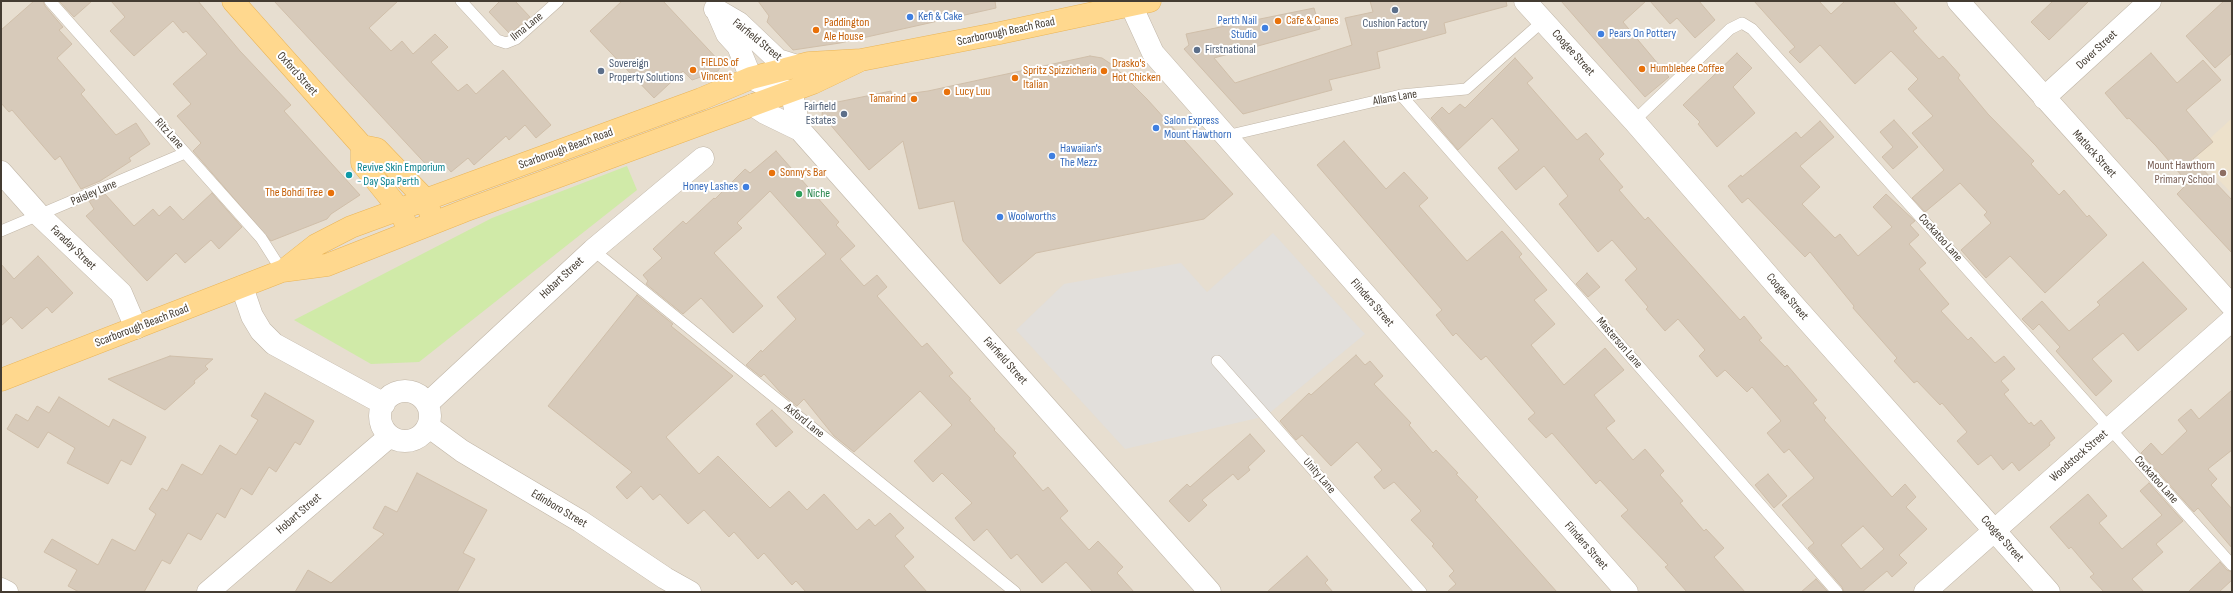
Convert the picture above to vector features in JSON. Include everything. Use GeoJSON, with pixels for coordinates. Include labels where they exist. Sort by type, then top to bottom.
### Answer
{"type":"FeatureCollection","features":[{"type":"Feature","properties":{"kind":"main road","name":"Oxford Street"},"geometry":{"type":"LineString","coordinates":[[233,1],[362,146],[377,149],[426,200],[435,223]]}},
{"type":"Feature","properties":{"kind":"main road","name":"Scarborough Beach Road"},"geometry":{"type":"LineString","coordinates":[[282,271],[316,245],[351,228],[701,99],[751,78],[809,63],[861,60],[1140,3]]}},
{"type":"Feature","properties":{"kind":"main road","name":"Scarborough Beach Road"},"geometry":{"type":"LineString","coordinates":[[1,380],[282,271],[327,265],[435,223],[813,83],[861,60]]}},
{"type":"Feature","properties":{"kind":"main road"},"geometry":{"type":"LineString","coordinates":[[362,146],[362,164],[400,210],[409,233]]}},
{"type":"Feature","properties":{"kind":"street","name":"Coogee Street"},"geometry":{"type":"LineString","coordinates":[[1525,1],[1634,121],[1790,302],[2049,592]]}},
{"type":"Feature","properties":{"kind":"street","name":"Matlock Street"},"geometry":{"type":"LineString","coordinates":[[1958,1],[2232,306]]}},
{"type":"Feature","properties":{"kind":"street","name":"Dover Street"},"geometry":{"type":"LineString","coordinates":[[2044,98],[2150,1]]}},
{"type":"Feature","properties":{"kind":"street","name":"Flinders Street"},"geometry":{"type":"LineString","coordinates":[[1140,3],[1153,53],[1627,592]]}},
{"type":"Feature","properties":{"kind":"street","name":"Fairfield Street"},"geometry":{"type":"LineString","coordinates":[[712,6],[739,23],[778,60],[797,66]]}},
{"type":"Feature","properties":{"kind":"street","name":"Fairfield Street"},"geometry":{"type":"LineString","coordinates":[[712,6],[728,34],[738,46],[751,78]]}},
{"type":"Feature","properties":{"kind":"street"},"geometry":{"type":"LineString","coordinates":[[751,78],[772,88],[790,91]]}},
{"type":"Feature","properties":{"kind":"street","name":"Fairfield Street"},"geometry":{"type":"LineString","coordinates":[[790,91],[800,130]]}},
{"type":"Feature","properties":{"kind":"street","name":"Fairfield Street"},"geometry":{"type":"LineString","coordinates":[[753,105],[765,113],[800,130],[1210,592]]}},
{"type":"Feature","properties":{"kind":"street","name":"Hobart Street"},"geometry":{"type":"LineString","coordinates":[[427,404],[592,250],[703,158]]}},
{"type":"Feature","properties":{"kind":"street","name":"Faraday Street"},"geometry":{"type":"LineString","coordinates":[[1,172],[40,216],[121,293],[136,328]]}},
{"type":"Feature","properties":{"kind":"street"},"geometry":{"type":"LineString","coordinates":[[242,287],[252,316],[261,331],[274,344],[384,404]]}},
{"type":"Feature","properties":{"kind":"street","name":"Woodstock Street"},"geometry":{"type":"LineString","coordinates":[[1925,592],[2232,320]]}},
{"type":"Feature","properties":{"kind":"street"},"geometry":{"type":"LineString","coordinates":[[402,391],[417,394],[427,404],[430,414],[428,426],[424,433],[416,439],[408,441],[398,440],[390,436],[384,430],[381,422],[381,410],[384,404],[392,395],[402,391]]}},
{"type":"Feature","properties":{"kind":"street","name":"Edinboro Street"},"geometry":{"type":"LineString","coordinates":[[428,426],[462,451],[580,521],[665,578],[690,592]]}},
{"type":"Feature","properties":{"kind":"street","name":"Hobart Street"},"geometry":{"type":"LineString","coordinates":[[208,592],[390,436]]}},
{"type":"Feature","properties":{"kind":"street"},"geometry":{"type":"LineString","coordinates":[[1,589],[7,592]]}},
{"type":"Feature","properties":{"kind":"lane","name":"Ritz Lane"},"geometry":{"type":"LineString","coordinates":[[50,1],[261,238],[282,271]]}},
{"type":"Feature","properties":{"kind":"lane","name":"Ilma Lane"},"geometry":{"type":"LineString","coordinates":[[462,1],[497,40],[506,43],[516,39],[558,1]]}},
{"type":"Feature","properties":{"kind":"lane","name":"Allans Lane"},"geometry":{"type":"LineString","coordinates":[[1226,136],[1401,95],[1466,89],[1543,21]]}},
{"type":"Feature","properties":{"kind":"lane","name":"Cockatoo Lane"},"geometry":{"type":"LineString","coordinates":[[1634,121],[1730,29],[1742,23],[1752,28],[2232,566]]}},
{"type":"Feature","properties":{"kind":"lane","name":"Masterson Lane"},"geometry":{"type":"LineString","coordinates":[[1401,95],[1837,592]]}},
{"type":"Feature","properties":{"kind":"lane","name":"Paisley Lane"},"geometry":{"type":"LineString","coordinates":[[1,231],[40,216],[186,153]]}},
{"type":"Feature","properties":{"kind":"lane","name":"Axford Lane"},"geometry":{"type":"LineString","coordinates":[[592,250],[1015,592]]}},
{"type":"Feature","properties":{"kind":"lane","name":"Unity Lane"},"geometry":{"type":"LineString","coordinates":[[1217,361],[1421,592]]}},
{"type":"Feature","properties":{"kind":"shaded area"},"geometry":{"type":"Polygon","coordinates":[[[1,1],[2232,1],[2232,592],[1,592],[1,1]]]}},
{"type":"Feature","properties":{"kind":"shaded area","name":"Mount Hawthorn Primary School"},"geometry":{"type":"Polygon","coordinates":[[[2232,118],[2232,194],[2194,153],[2232,118]]]}},
{"type":"Feature","properties":{"kind":"shaded area"},"geometry":{"type":"Polygon","coordinates":[[[1273,233],[1365,334],[1266,416],[1125,449],[1016,330],[1064,284],[1181,263],[1207,292],[1273,233]]]}},
{"type":"Feature","properties":{"kind":"green space"},"geometry":{"type":"Polygon","coordinates":[[[627,166],[637,190],[419,362],[371,364],[294,320],[492,218],[627,166]]]}},
{"type":"Feature","properties":{"kind":"building"},"geometry":{"type":"Polygon","coordinates":[[[34,1],[43,1],[45,6],[63,27],[59,30],[72,44],[57,58],[85,90],[81,94],[116,135],[136,123],[150,144],[129,158],[131,161],[100,181],[81,189],[60,156],[55,160],[12,110],[9,112],[1,103],[1,30],[34,1]]]}},
{"type":"Feature","properties":{"kind":"building"},"geometry":{"type":"Polygon","coordinates":[[[59,1],[92,1],[74,17],[59,1]]]}},
{"type":"Feature","properties":{"kind":"building"},"geometry":{"type":"Polygon","coordinates":[[[111,1],[198,1],[240,51],[291,105],[284,111],[360,195],[331,214],[327,219],[271,241],[193,151],[201,143],[177,116],[191,104],[173,84],[207,54],[186,31],[183,33],[173,21],[134,56],[110,31],[125,17],[111,1]]]}},
{"type":"Feature","properties":{"kind":"building"},"geometry":{"type":"Polygon","coordinates":[[[274,1],[398,1],[369,28],[391,51],[402,41],[413,54],[435,34],[448,47],[431,62],[458,91],[467,84],[476,94],[503,70],[551,125],[536,138],[525,125],[509,140],[506,136],[474,165],[468,158],[451,172],[444,164],[434,173],[274,1]]]}},
{"type":"Feature","properties":{"kind":"building"},"geometry":{"type":"Polygon","coordinates":[[[500,1],[515,1],[530,17],[510,34],[489,12],[500,1]]]}},
{"type":"Feature","properties":{"kind":"building"},"geometry":{"type":"Polygon","coordinates":[[[622,1],[663,1],[722,64],[718,71],[692,80],[683,71],[654,98],[590,31],[622,1]]]}},
{"type":"Feature","properties":{"kind":"building"},"geometry":{"type":"Polygon","coordinates":[[[758,1],[995,1],[996,8],[840,43],[793,50],[767,22],[769,16],[758,1]]]}},
{"type":"Feature","properties":{"kind":"building"},"geometry":{"type":"Polygon","coordinates":[[[1370,1],[1506,1],[1507,6],[1444,23],[1446,33],[1377,52],[1380,68],[1329,80],[1332,90],[1243,114],[1184,49],[1189,45],[1186,34],[1314,8],[1320,29],[1214,58],[1235,83],[1352,45],[1345,18],[1373,12],[1370,1]]]}},
{"type":"Feature","properties":{"kind":"building"},"geometry":{"type":"Polygon","coordinates":[[[1561,1],[1646,1],[1623,22],[1669,77],[1645,97],[1561,1]]]}},
{"type":"Feature","properties":{"kind":"building"},"geometry":{"type":"Polygon","coordinates":[[[1650,1],[1699,1],[1715,20],[1695,38],[1677,18],[1670,24],[1650,1]]]}},
{"type":"Feature","properties":{"kind":"building"},"geometry":{"type":"Polygon","coordinates":[[[1754,1],[1819,1],[1831,14],[1845,1],[1893,1],[1917,28],[1913,31],[1939,59],[1943,56],[1960,75],[1958,78],[1988,114],[2034,161],[2031,164],[2059,195],[2064,190],[2087,217],[2089,215],[2107,235],[2045,293],[2010,256],[1986,278],[1961,250],[1991,223],[1984,215],[1987,212],[1960,183],[1925,212],[1912,198],[1944,170],[1912,133],[1933,116],[1908,89],[1918,79],[1891,51],[1855,84],[1820,45],[1800,63],[1789,52],[1795,47],[1754,1]]]}},
{"type":"Feature","properties":{"kind":"building"},"geometry":{"type":"Polygon","coordinates":[[[2053,1],[2089,1],[2049,40],[2031,22],[2053,1]]]}},
{"type":"Feature","properties":{"kind":"building"},"geometry":{"type":"Polygon","coordinates":[[[2224,1],[2232,1],[2232,53],[2215,68],[2186,36],[2224,1]]]}},
{"type":"Feature","properties":{"kind":"building"},"geometry":{"type":"Polygon","coordinates":[[[1737,53],[1752,68],[1733,87],[1755,113],[1717,147],[1698,124],[1700,122],[1683,105],[1737,53]]]}},
{"type":"Feature","properties":{"kind":"building"},"geometry":{"type":"Polygon","coordinates":[[[2151,53],[2177,83],[2203,60],[2221,80],[2186,110],[2213,142],[2193,159],[2232,200],[2232,253],[2177,194],[2188,183],[2156,146],[2129,118],[2127,119],[2105,93],[2151,53]]]}},
{"type":"Feature","properties":{"kind":"building","name":"Hawaiian's The Mezz"},"geometry":{"type":"Polygon","coordinates":[[[1090,56],[1102,58],[1114,66],[1147,99],[1233,194],[1204,219],[1036,253],[1000,284],[963,241],[954,201],[919,209],[903,141],[869,170],[822,115],[823,105],[891,91],[892,96],[928,91],[1090,56]]]}},
{"type":"Feature","properties":{"kind":"building"},"geometry":{"type":"Polygon","coordinates":[[[1515,58],[1533,78],[1527,83],[1577,140],[1586,133],[1604,154],[1599,159],[1623,187],[1619,190],[1645,220],[1648,217],[1740,320],[1744,316],[1762,338],[1759,340],[1785,367],[1787,365],[1817,400],[1813,403],[1826,418],[1824,420],[1892,497],[1905,484],[1916,497],[1906,507],[1927,529],[1899,555],[1907,563],[1892,577],[1887,571],[1862,592],[1844,592],[1842,587],[1808,548],[1814,543],[1782,505],[1814,478],[1789,449],[1784,453],[1767,433],[1781,421],[1752,387],[1747,392],[1725,370],[1717,377],[1699,356],[1705,350],[1678,319],[1665,331],[1646,309],[1648,307],[1625,280],[1637,269],[1612,240],[1598,252],[1559,204],[1568,196],[1544,166],[1516,190],[1498,168],[1519,150],[1492,118],[1458,150],[1431,118],[1442,107],[1449,114],[1460,104],[1465,108],[1515,58]],[[1863,526],[1841,545],[1861,569],[1884,549],[1863,526]]]}},
{"type":"Feature","properties":{"kind":"building"},"geometry":{"type":"Polygon","coordinates":[[[1894,120],[1918,147],[1893,169],[1882,157],[1893,147],[1880,132],[1894,120]]]}},
{"type":"Feature","properties":{"kind":"building"},"geometry":{"type":"Polygon","coordinates":[[[1820,121],[1834,137],[1800,166],[1820,187],[1802,204],[1835,238],[1840,234],[1858,256],[1892,227],[1873,207],[1886,194],[1915,221],[1910,225],[1919,235],[1909,244],[1926,263],[1919,269],[1949,304],[1941,311],[1968,340],[1971,337],[1995,363],[2004,356],[2015,369],[2001,381],[2009,390],[2004,394],[2029,424],[2031,422],[2034,426],[2041,420],[2055,438],[2049,443],[2050,445],[2019,471],[2012,462],[2003,470],[1991,455],[1978,465],[1957,441],[1967,432],[1942,403],[1940,405],[1917,381],[1914,383],[1894,361],[1897,358],[1853,308],[1854,306],[1810,252],[1805,257],[1748,198],[1742,203],[1728,186],[1741,175],[1742,177],[1796,132],[1801,138],[1820,121]]]}},
{"type":"Feature","properties":{"kind":"building"},"geometry":{"type":"Polygon","coordinates":[[[1344,141],[1386,189],[1404,172],[1428,198],[1419,206],[1467,261],[1502,231],[1522,254],[1519,257],[1547,290],[1534,300],[1555,324],[1531,345],[1564,385],[1605,348],[1624,370],[1594,395],[1615,421],[1606,428],[1633,460],[1645,449],[1664,471],[1660,475],[1683,501],[1680,503],[1704,531],[1706,529],[1724,548],[1714,557],[1745,592],[1687,592],[1665,567],[1668,565],[1621,516],[1628,510],[1600,480],[1596,484],[1552,433],[1546,438],[1528,419],[1535,413],[1486,356],[1481,360],[1456,333],[1453,336],[1436,315],[1442,310],[1317,165],[1344,141]]]}},
{"type":"Feature","properties":{"kind":"building"},"geometry":{"type":"Polygon","coordinates":[[[776,151],[839,222],[836,225],[855,246],[840,259],[864,286],[877,275],[887,287],[877,296],[922,347],[927,343],[953,373],[949,376],[971,399],[969,400],[995,429],[994,430],[1016,453],[1013,456],[1043,491],[1048,487],[1068,511],[1060,518],[1089,550],[1098,541],[1123,567],[1117,573],[1134,592],[1093,592],[1066,562],[1042,583],[1017,554],[1011,559],[987,529],[974,541],[955,518],[972,503],[942,473],[933,482],[914,461],[952,425],[920,391],[854,452],[834,436],[804,399],[797,406],[780,392],[764,374],[761,377],[746,365],[761,350],[762,352],[796,319],[777,297],[826,254],[770,191],[737,223],[742,228],[714,253],[763,306],[733,333],[701,298],[683,314],[646,284],[648,281],[643,275],[662,258],[653,249],[683,221],[686,224],[714,198],[715,199],[745,169],[750,173],[776,151]]]}},
{"type":"Feature","properties":{"kind":"building"},"geometry":{"type":"Polygon","coordinates":[[[212,193],[242,227],[219,249],[211,240],[185,263],[176,253],[147,281],[86,216],[94,209],[89,201],[105,194],[134,226],[153,209],[159,216],[170,206],[183,220],[212,193]]]}},
{"type":"Feature","properties":{"kind":"building"},"geometry":{"type":"Polygon","coordinates":[[[38,256],[73,293],[52,313],[47,307],[22,329],[11,317],[1,326],[1,264],[14,279],[38,256]]]}},
{"type":"Feature","properties":{"kind":"building"},"geometry":{"type":"Polygon","coordinates":[[[2143,262],[2187,309],[2138,351],[2123,333],[2092,359],[2112,381],[2096,396],[2056,351],[2060,347],[2039,324],[2033,330],[2022,319],[2042,301],[2069,331],[2100,305],[2097,302],[2143,262]]]}},
{"type":"Feature","properties":{"kind":"building"},"geometry":{"type":"Polygon","coordinates":[[[1587,273],[1600,287],[1588,297],[1576,284],[1587,273]]]}},
{"type":"Feature","properties":{"kind":"building"},"geometry":{"type":"Polygon","coordinates":[[[637,295],[673,324],[671,326],[733,376],[666,437],[699,474],[718,456],[770,508],[789,491],[807,510],[824,494],[857,530],[869,519],[875,526],[890,513],[904,528],[895,536],[914,557],[904,566],[927,592],[806,592],[796,581],[792,585],[764,553],[758,559],[734,532],[729,537],[704,510],[688,524],[660,494],[653,500],[641,486],[627,499],[616,487],[632,472],[548,406],[637,295]]]}},
{"type":"Feature","properties":{"kind":"building"},"geometry":{"type":"Polygon","coordinates":[[[1356,355],[1365,365],[1370,361],[1383,376],[1374,384],[1411,423],[1409,425],[1433,453],[1436,450],[1458,473],[1456,474],[1478,497],[1475,500],[1557,592],[1447,592],[1456,584],[1449,576],[1454,571],[1432,546],[1434,544],[1411,520],[1421,511],[1394,482],[1384,489],[1374,477],[1382,470],[1357,442],[1331,466],[1302,435],[1296,440],[1280,421],[1309,393],[1311,395],[1356,355]]]}},
{"type":"Feature","properties":{"kind":"building"},"geometry":{"type":"Polygon","coordinates":[[[170,356],[213,359],[205,366],[208,369],[194,381],[195,383],[165,410],[108,379],[170,356]]]}},
{"type":"Feature","properties":{"kind":"building"},"geometry":{"type":"Polygon","coordinates":[[[2232,390],[2232,450],[2208,469],[2217,479],[2211,485],[2232,509],[2232,548],[2198,508],[2194,512],[2141,453],[2151,443],[2162,455],[2187,431],[2178,420],[2191,409],[2199,419],[2232,390]]]}},
{"type":"Feature","properties":{"kind":"building"},"geometry":{"type":"Polygon","coordinates":[[[265,393],[314,421],[300,445],[295,442],[276,472],[269,467],[252,495],[241,488],[225,518],[217,513],[201,540],[188,533],[170,564],[162,560],[144,592],[79,592],[68,586],[77,570],[44,552],[52,539],[98,565],[112,539],[135,551],[156,514],[149,509],[162,488],[167,491],[182,464],[202,475],[220,445],[236,455],[258,420],[251,416],[265,393]]]}},
{"type":"Feature","properties":{"kind":"building"},"geometry":{"type":"Polygon","coordinates":[[[59,397],[109,427],[113,419],[146,437],[131,465],[121,460],[108,484],[67,463],[75,448],[48,432],[38,448],[7,429],[16,414],[28,421],[37,406],[49,413],[59,397]]]}},
{"type":"Feature","properties":{"kind":"building"},"geometry":{"type":"Polygon","coordinates":[[[772,410],[793,432],[776,447],[756,424],[772,410]]]}},
{"type":"Feature","properties":{"kind":"building"},"geometry":{"type":"Polygon","coordinates":[[[1250,434],[1265,451],[1248,467],[1250,470],[1238,480],[1233,474],[1202,500],[1207,505],[1189,522],[1169,501],[1187,484],[1190,487],[1250,434]]]}},
{"type":"Feature","properties":{"kind":"building"},"geometry":{"type":"Polygon","coordinates":[[[417,473],[487,510],[463,553],[475,559],[457,592],[295,592],[308,570],[331,583],[384,534],[373,528],[385,506],[397,512],[417,473]]]}},
{"type":"Feature","properties":{"kind":"building"},"geometry":{"type":"Polygon","coordinates":[[[1768,474],[1787,496],[1774,508],[1755,485],[1768,474]]]}},
{"type":"Feature","properties":{"kind":"building"},"geometry":{"type":"Polygon","coordinates":[[[2149,483],[2183,521],[2156,544],[2163,552],[2132,579],[2144,592],[2104,592],[2090,577],[2094,574],[2071,547],[2069,549],[2050,527],[2088,494],[2107,516],[2099,523],[2122,549],[2162,515],[2140,491],[2149,483]]]}},
{"type":"Feature","properties":{"kind":"building"},"geometry":{"type":"Polygon","coordinates":[[[1307,556],[1328,580],[1325,583],[1333,592],[1267,592],[1307,556]]]}},
{"type":"Feature","properties":{"kind":"building"},"geometry":{"type":"Polygon","coordinates":[[[2220,562],[2227,570],[2232,572],[2232,580],[2219,592],[2188,592],[2220,562]]]}},
{"type":"Feature","properties":{"kind":"building"},"geometry":{"type":"Polygon","coordinates":[[[1816,579],[1828,592],[1801,592],[1816,579]]]}},
{"type":"Feature","properties":{"kind":"place","name":"Cushion Factory"},"geometry":{"type":"Point","coordinates":[1395,10]}},
{"type":"Feature","properties":{"kind":"place","name":"Kefi & Cake"},"geometry":{"type":"Point","coordinates":[910,17]}},
{"type":"Feature","properties":{"kind":"place","name":"Cafe & Canes"},"geometry":{"type":"Point","coordinates":[1278,21]}},
{"type":"Feature","properties":{"kind":"place","name":"Perth Nail Studio"},"geometry":{"type":"Point","coordinates":[1265,28]}},
{"type":"Feature","properties":{"kind":"place","name":"Paddington Ale House"},"geometry":{"type":"Point","coordinates":[816,30]}},
{"type":"Feature","properties":{"kind":"place","name":"Pears On Pottery"},"geometry":{"type":"Point","coordinates":[1601,34]}},
{"type":"Feature","properties":{"kind":"place","name":"Firstnational"},"geometry":{"type":"Point","coordinates":[1197,50]}},
{"type":"Feature","properties":{"kind":"place","name":"Humblebee Coffee"},"geometry":{"type":"Point","coordinates":[1642,69]}},
{"type":"Feature","properties":{"kind":"place","name":"FIELDS of Vincent"},"geometry":{"type":"Point","coordinates":[693,70]}},
{"type":"Feature","properties":{"kind":"place","name":"Sovereign Property Solutions"},"geometry":{"type":"Point","coordinates":[601,71]}},
{"type":"Feature","properties":{"kind":"place","name":"Drasko's Hot Chicken"},"geometry":{"type":"Point","coordinates":[1104,71]}},
{"type":"Feature","properties":{"kind":"place","name":"Spritz Spizzicheria Italian"},"geometry":{"type":"Point","coordinates":[1015,78]}},
{"type":"Feature","properties":{"kind":"place","name":"Lucy Luu"},"geometry":{"type":"Point","coordinates":[947,92]}},
{"type":"Feature","properties":{"kind":"place","name":"Tamarind"},"geometry":{"type":"Point","coordinates":[914,99]}},
{"type":"Feature","properties":{"kind":"place","name":"Fairfield Estates"},"geometry":{"type":"Point","coordinates":[844,114]}},
{"type":"Feature","properties":{"kind":"place","name":"Salon Express Mount Hawthorn"},"geometry":{"type":"Point","coordinates":[1156,128]}},
{"type":"Feature","properties":{"kind":"place","name":"Hawaiian's The Mezz"},"geometry":{"type":"Point","coordinates":[1052,156]}},
{"type":"Feature","properties":{"kind":"place","name":"Sonny's Bar"},"geometry":{"type":"Point","coordinates":[772,173]}},
{"type":"Feature","properties":{"kind":"place","name":"Mount Hawthorn Primary School"},"geometry":{"type":"Point","coordinates":[2223,173]}},
{"type":"Feature","properties":{"kind":"place","name":"Revive Skin Emporium - Day Spa Perth"},"geometry":{"type":"Point","coordinates":[349,175]}},
{"type":"Feature","properties":{"kind":"place","name":"Honey Lashes"},"geometry":{"type":"Point","coordinates":[746,187]}},
{"type":"Feature","properties":{"kind":"place","name":"The Bohdi Tree"},"geometry":{"type":"Point","coordinates":[331,193]}},
{"type":"Feature","properties":{"kind":"place","name":"Niche"},"geometry":{"type":"Point","coordinates":[799,194]}},
{"type":"Feature","properties":{"kind":"place","name":"Woolworths"},"geometry":{"type":"Point","coordinates":[1000,217]}}]}
